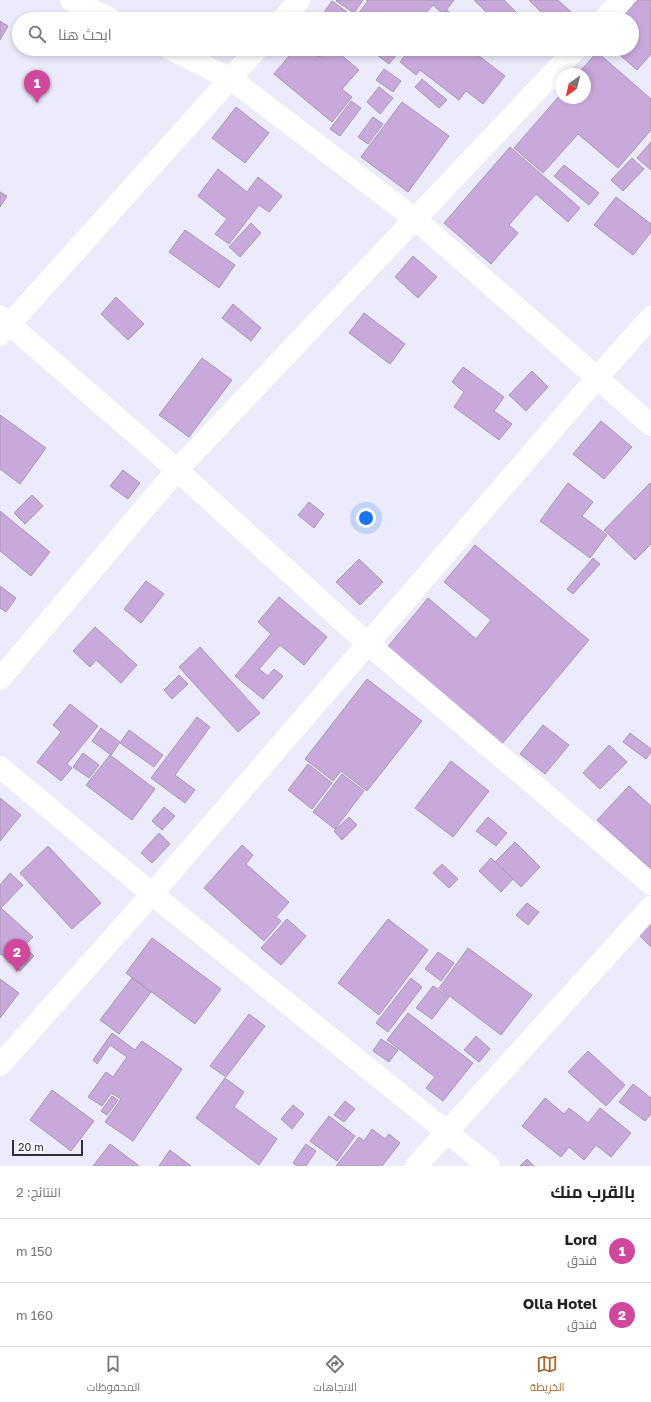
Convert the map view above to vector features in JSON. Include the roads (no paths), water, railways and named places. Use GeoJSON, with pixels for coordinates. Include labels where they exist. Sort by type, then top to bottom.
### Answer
{"type":"FeatureCollection","features":[{"type":"Feature","properties":{"kind":"street"},"geometry":{"type":"LineString","coordinates":[[71,0],[96,12]]}},
{"type":"Feature","properties":{"kind":"street"},"geometry":{"type":"LineString","coordinates":[[289,12],[299,0]]}},
{"type":"Feature","properties":{"kind":"street"},"geometry":{"type":"LineString","coordinates":[[611,12],[622,0]]}},
{"type":"Feature","properties":{"kind":"street"},"geometry":{"type":"LineString","coordinates":[[184,56],[231,79],[414,219],[651,426]]}},
{"type":"Feature","properties":{"kind":"street"},"geometry":{"type":"LineString","coordinates":[[251,56],[3,326],[177,470],[367,643],[651,884]]}},
{"type":"Feature","properties":{"kind":"street"},"geometry":{"type":"LineString","coordinates":[[0,679],[177,470],[569,56]]}},
{"type":"Feature","properties":{"kind":"street"},"geometry":{"type":"LineString","coordinates":[[0,1065],[152,894],[367,643],[651,317]]}},
{"type":"Feature","properties":{"kind":"street"},"geometry":{"type":"LineString","coordinates":[[0,767],[152,894],[489,1166]]}},
{"type":"Feature","properties":{"kind":"street"},"geometry":{"type":"LineString","coordinates":[[416,1166],[651,907]]}},
{"type":"Feature","properties":{"kind":"place","name":"Lord"},"geometry":{"type":"Point","coordinates":[37,103]}},
{"type":"Feature","properties":{"kind":"place","name":"Olla Hotel"},"geometry":{"type":"Point","coordinates":[17,972]}}]}
